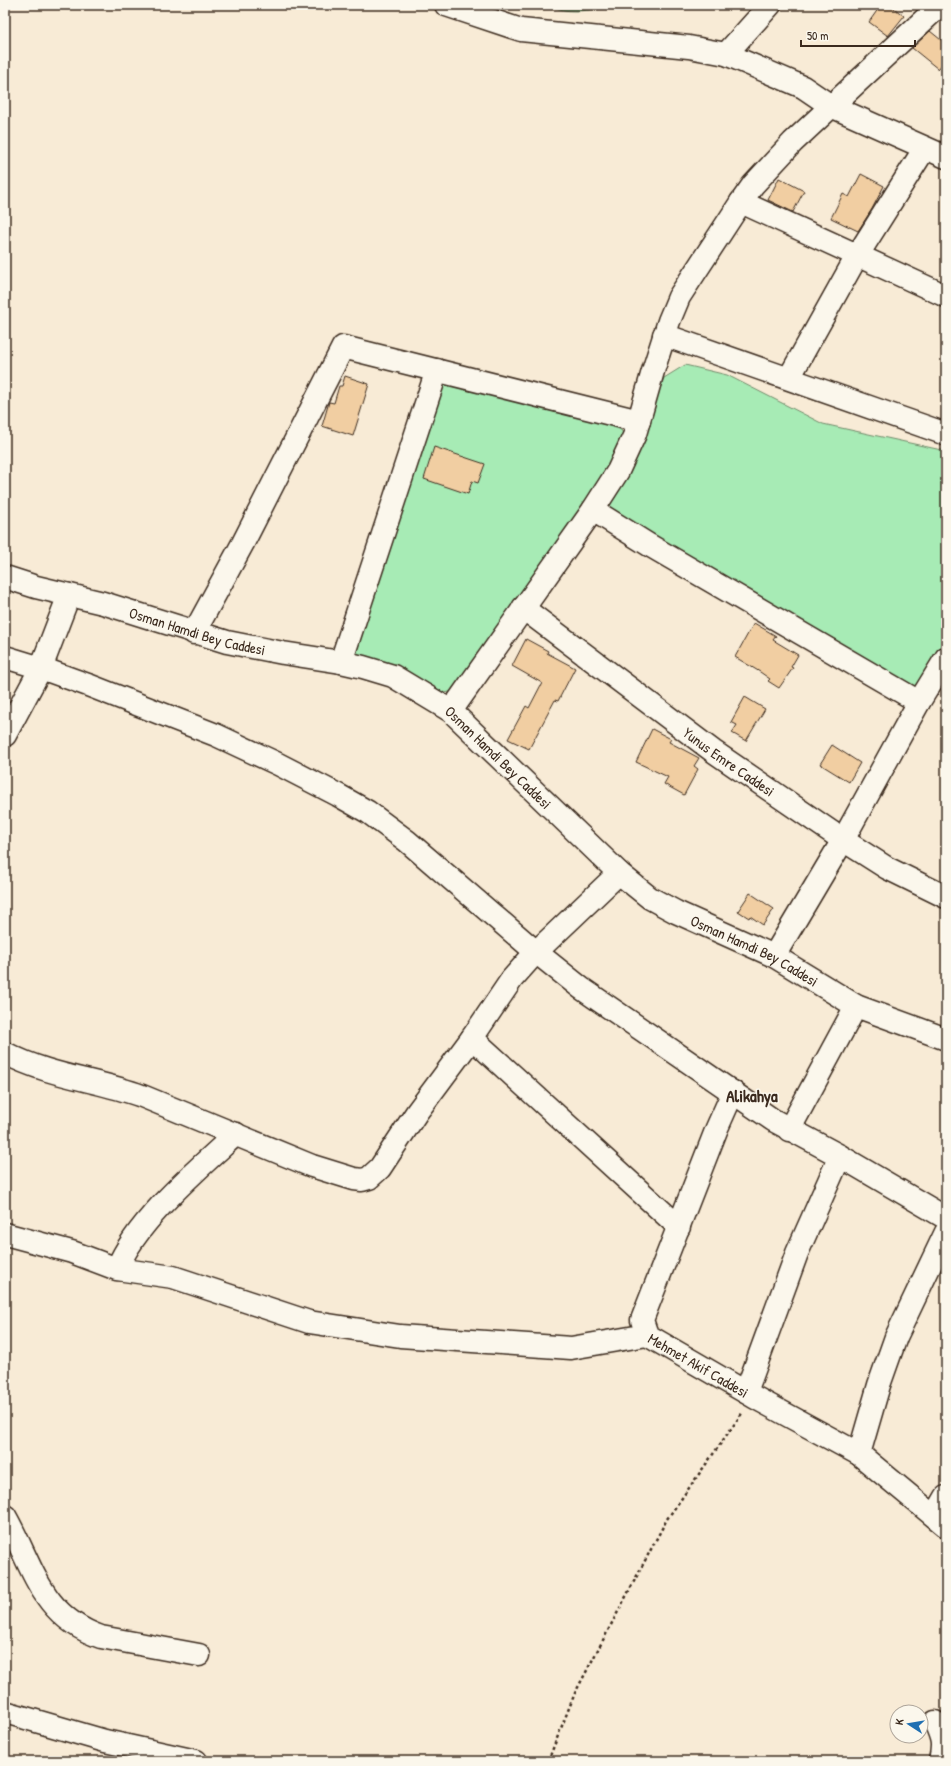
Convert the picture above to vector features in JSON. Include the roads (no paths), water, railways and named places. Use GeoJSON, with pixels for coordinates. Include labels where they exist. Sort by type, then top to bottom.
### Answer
{"type":"FeatureCollection","features":[{"type":"Feature","properties":{"kind":"street"},"geometry":{"type":"LineString","coordinates":[[446,5],[521,30],[689,47],[726,54],[803,87],[831,106],[946,157]]}},
{"type":"Feature","properties":{"kind":"street"},"geometry":{"type":"LineString","coordinates":[[726,54],[770,5]]}},
{"type":"Feature","properties":{"kind":"street"},"geometry":{"type":"LineString","coordinates":[[451,711],[593,510],[627,454],[639,421],[664,335],[674,310],[685,287],[741,202],[768,167],[831,106],[939,14]]}},
{"type":"Feature","properties":{"kind":"street"},"geometry":{"type":"LineString","coordinates":[[789,378],[857,256],[924,148]]}},
{"type":"Feature","properties":{"kind":"street"},"geometry":{"type":"LineString","coordinates":[[741,202],[946,296]]}},
{"type":"Feature","properties":{"kind":"street"},"geometry":{"type":"LineString","coordinates":[[664,335],[946,434]]}},
{"type":"Feature","properties":{"kind":"street"},"geometry":{"type":"LineString","coordinates":[[194,633],[243,543],[343,347],[639,421]]}},
{"type":"Feature","properties":{"kind":"street"},"geometry":{"type":"LineString","coordinates":[[341,662],[437,370]]}},
{"type":"Feature","properties":{"kind":"street"},"geometry":{"type":"LineString","coordinates":[[593,510],[656,549],[919,702]]}},
{"type":"Feature","properties":{"kind":"street","name":"Osman Hamdi Bey Caddesi"},"geometry":{"type":"LineString","coordinates":[[5,577],[36,587],[115,606],[194,633],[227,642],[364,666],[393,676],[424,693],[451,711],[619,873],[661,905],[774,956],[856,1006],[946,1039]]}},
{"type":"Feature","properties":{"kind":"street"},"geometry":{"type":"LineString","coordinates":[[5,734],[41,668],[69,595]]}},
{"type":"Feature","properties":{"kind":"street","name":"Yunus Emre Caddesi"},"geometry":{"type":"LineString","coordinates":[[523,608],[713,751],[843,840],[887,868],[946,897]]}},
{"type":"Feature","properties":{"kind":"street"},"geometry":{"type":"LineString","coordinates":[[5,657],[41,668],[163,714],[216,736],[278,764],[368,812],[407,841],[536,952],[581,988],[733,1092],[761,1113],[789,1130],[840,1156],[946,1218]]}},
{"type":"Feature","properties":{"kind":"street"},"geometry":{"type":"LineString","coordinates":[[774,956],[843,840],[919,702],[946,658]]}},
{"type":"Feature","properties":{"kind":"street"},"geometry":{"type":"LineString","coordinates":[[5,1053],[42,1070],[130,1092],[312,1166],[341,1176],[362,1180],[369,1178],[380,1168],[417,1112],[472,1038],[512,979],[536,952],[619,873]]}},
{"type":"Feature","properties":{"kind":"street"},"geometry":{"type":"LineString","coordinates":[[789,1130],[856,1006]]}},
{"type":"Feature","properties":{"kind":"street"},"geometry":{"type":"LineString","coordinates":[[472,1038],[679,1227]]}},
{"type":"Feature","properties":{"kind":"street","name":"Mehmet Akif Caddesi"},"geometry":{"type":"LineString","coordinates":[[733,1092],[717,1128],[642,1320],[647,1335],[859,1454],[940,1521]]}},
{"type":"Feature","properties":{"kind":"street"},"geometry":{"type":"LineString","coordinates":[[117,1269],[128,1246],[159,1210],[194,1173],[236,1134]]}},
{"type":"Feature","properties":{"kind":"street"},"geometry":{"type":"LineString","coordinates":[[750,1394],[795,1259],[840,1156]]}},
{"type":"Feature","properties":{"kind":"street"},"geometry":{"type":"LineString","coordinates":[[859,1454],[879,1385],[896,1337],[946,1232]]}},
{"type":"Feature","properties":{"kind":"street"},"geometry":{"type":"LineString","coordinates":[[5,1234],[72,1252],[117,1269],[173,1278],[309,1322],[400,1336],[571,1348],[647,1335]]}},
{"type":"Feature","properties":{"kind":"street"},"geometry":{"type":"LineString","coordinates":[[940,1521],[946,1497]]}},
{"type":"Feature","properties":{"kind":"street"},"geometry":{"type":"LineString","coordinates":[[5,1516],[29,1568],[48,1599],[61,1614],[69,1620],[101,1637],[199,1655]]}},
{"type":"Feature","properties":{"kind":"street"},"geometry":{"type":"LineString","coordinates":[[5,1712],[105,1741],[196,1761]]}},
{"type":"Feature","properties":{"kind":"street"},"geometry":{"type":"LineString","coordinates":[[935,1722],[943,1740],[940,1761]]}},
{"type":"Feature","properties":{"kind":"district","name":"Alikahya"},"geometry":{"type":"Point","coordinates":[752,1095]}}]}
